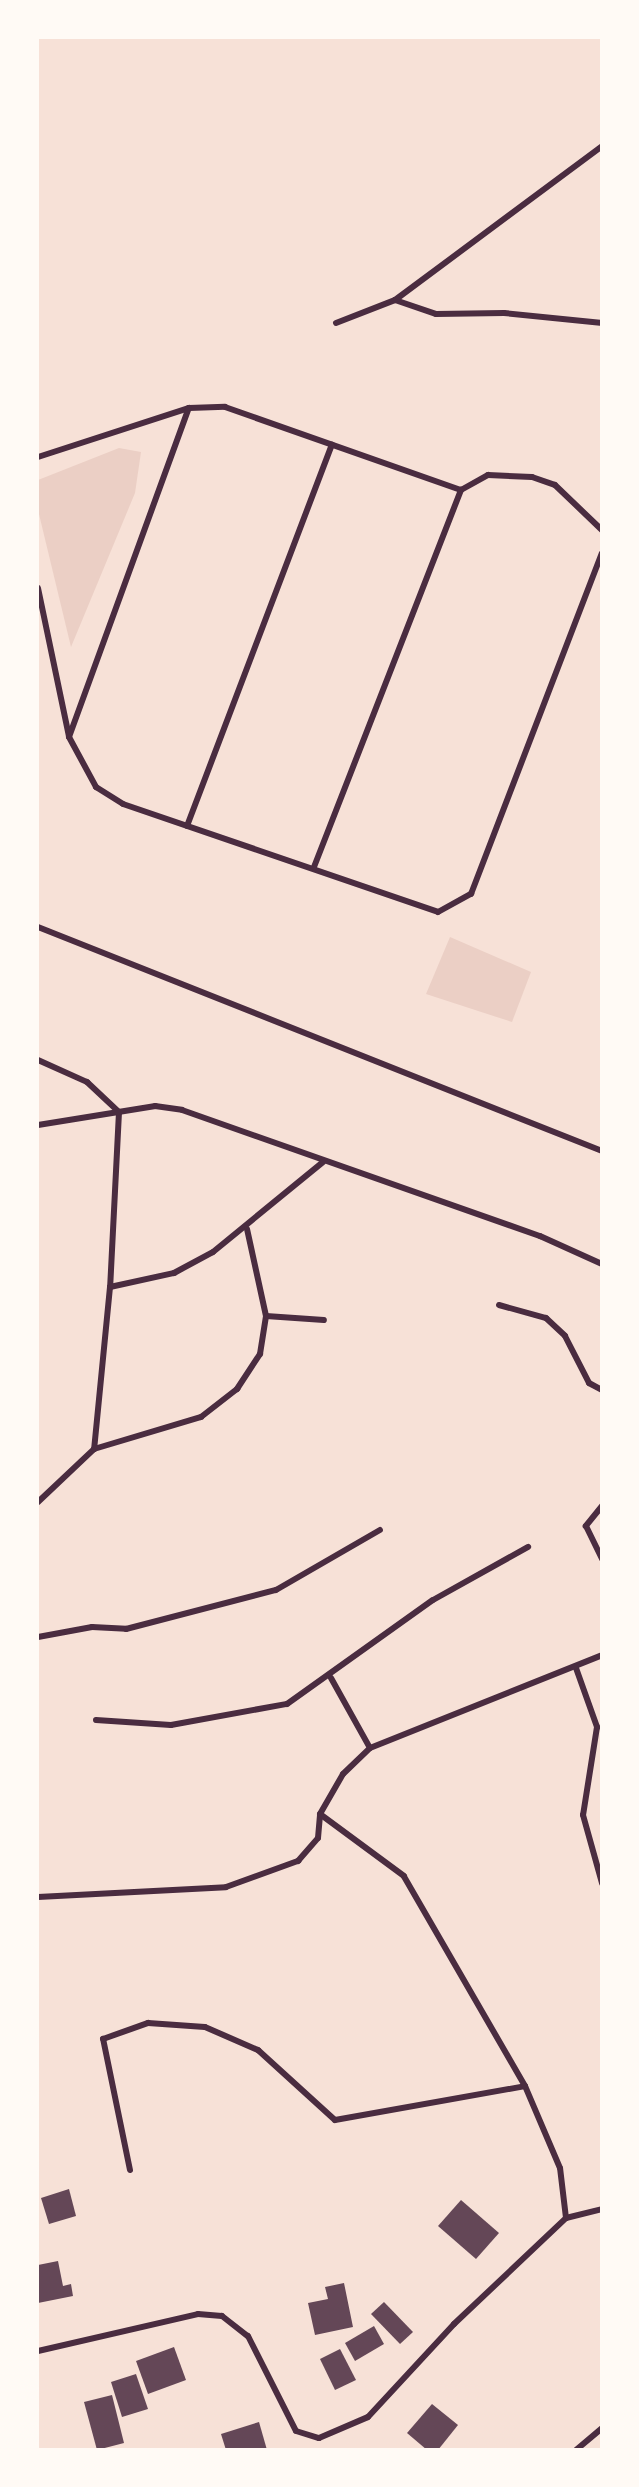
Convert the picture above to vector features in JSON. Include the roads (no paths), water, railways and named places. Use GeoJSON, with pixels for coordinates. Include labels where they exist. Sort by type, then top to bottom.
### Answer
{"type":"FeatureCollection","features":[{"type":"Feature","properties":{"kind":"street"},"geometry":{"type":"LineString","coordinates":[[336,323],[395,300],[602,146]]}},
{"type":"Feature","properties":{"kind":"street"},"geometry":{"type":"LineString","coordinates":[[395,300],[436,314],[504,313],[602,323]]}},
{"type":"Feature","properties":{"kind":"street"},"geometry":{"type":"LineString","coordinates":[[38,457],[189,408],[225,407],[460,490]]}},
{"type":"Feature","properties":{"kind":"street"},"geometry":{"type":"LineString","coordinates":[[69,737],[189,408]]}},
{"type":"Feature","properties":{"kind":"street"},"geometry":{"type":"LineString","coordinates":[[188,826],[332,445]]}},
{"type":"Feature","properties":{"kind":"street"},"geometry":{"type":"LineString","coordinates":[[314,867],[460,490],[488,475],[532,477],[555,485],[602,530]]}},
{"type":"Feature","properties":{"kind":"street"},"geometry":{"type":"LineString","coordinates":[[38,588],[69,737],[96,787],[123,804],[314,867],[438,912],[465,901],[602,553]]}},
{"type":"Feature","properties":{"kind":"street"},"geometry":{"type":"LineString","coordinates":[[38,927],[602,1150]]}},
{"type":"Feature","properties":{"kind":"street"},"geometry":{"type":"LineString","coordinates":[[38,1060],[87,1082],[119,1112],[110,1287],[93,1449]]}},
{"type":"Feature","properties":{"kind":"street"},"geometry":{"type":"LineString","coordinates":[[38,1125],[155,1106],[182,1110],[323,1162],[540,1236],[602,1264]]}},
{"type":"Feature","properties":{"kind":"street"},"geometry":{"type":"LineString","coordinates":[[110,1287],[174,1273],[247,1229],[323,1162]]}},
{"type":"Feature","properties":{"kind":"street"},"geometry":{"type":"LineString","coordinates":[[38,1502],[93,1449],[201,1417],[237,1389],[260,1354],[267,1316],[247,1229]]}},
{"type":"Feature","properties":{"kind":"street"},"geometry":{"type":"LineString","coordinates":[[499,1305],[546,1318],[565,1336],[589,1383],[602,1390]]}},
{"type":"Feature","properties":{"kind":"street"},"geometry":{"type":"LineString","coordinates":[[267,1316],[324,1320]]}},
{"type":"Feature","properties":{"kind":"street"},"geometry":{"type":"LineString","coordinates":[[602,1506],[586,1526],[602,1559]]}},
{"type":"Feature","properties":{"kind":"street"},"geometry":{"type":"LineString","coordinates":[[38,1637],[92,1628],[126,1629],[276,1590],[380,1530]]}},
{"type":"Feature","properties":{"kind":"street"},"geometry":{"type":"LineString","coordinates":[[96,1720],[138,1725],[209,1721],[287,1704],[331,1678],[433,1600],[528,1547]]}},
{"type":"Feature","properties":{"kind":"street"},"geometry":{"type":"LineString","coordinates":[[38,1897],[226,1887],[298,1861],[318,1838],[320,1814],[351,1763],[370,1748],[576,1668],[602,1655]]}},
{"type":"Feature","properties":{"kind":"street"},"geometry":{"type":"LineString","coordinates":[[576,1668],[597,1727],[583,1815],[602,1883]]}},
{"type":"Feature","properties":{"kind":"street"},"geometry":{"type":"LineString","coordinates":[[331,1678],[370,1748]]}},
{"type":"Feature","properties":{"kind":"street"},"geometry":{"type":"LineString","coordinates":[[320,1814],[404,1876],[525,2086],[560,2168],[566,2218]]}},
{"type":"Feature","properties":{"kind":"street"},"geometry":{"type":"LineString","coordinates":[[129,2170],[103,2039],[148,2023],[205,2027],[258,2050],[335,2120],[525,2086]]}},
{"type":"Feature","properties":{"kind":"street"},"geometry":{"type":"LineString","coordinates":[[38,2351],[198,2314],[222,2316],[248,2336],[296,2431],[319,2438],[368,2417],[454,2324],[566,2218],[602,2209]]}},
{"type":"Feature","properties":{"kind":"street"},"geometry":{"type":"LineString","coordinates":[[576,2450],[602,2428]]}}]}
